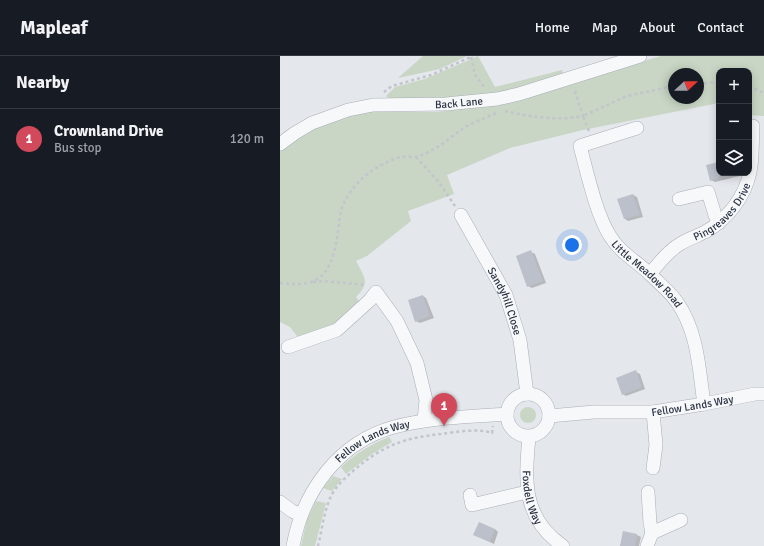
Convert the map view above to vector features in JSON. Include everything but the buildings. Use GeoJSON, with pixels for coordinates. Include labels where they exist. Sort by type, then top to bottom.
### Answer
{"type":"FeatureCollection","features":[{"type":"Feature","properties":{"kind":"street","name":"Back Lane"},"geometry":{"type":"LineString","coordinates":[[280,144],[312,123],[359,107],[373,105],[500,104],[519,94],[640,56]]}},
{"type":"Feature","properties":{"kind":"street","name":"Pingreaves Drive"},"geometry":{"type":"LineString","coordinates":[[650,274],[659,262],[679,244],[720,223],[727,216],[741,196],[750,174],[753,126]]}},
{"type":"Feature","properties":{"kind":"street","name":"Little Meadow Road"},"geometry":{"type":"LineString","coordinates":[[638,128],[580,146],[598,210],[609,235],[616,245],[650,274],[676,301],[690,326],[695,340],[704,404]]}},
{"type":"Feature","properties":{"kind":"street"},"geometry":{"type":"LineString","coordinates":[[679,199],[708,192],[715,215],[720,223]]}},
{"type":"Feature","properties":{"kind":"street","name":"Sandyhill Close"},"geometry":{"type":"LineString","coordinates":[[461,215],[506,295],[520,340],[527,394]]}},
{"type":"Feature","properties":{"kind":"street"},"geometry":{"type":"LineString","coordinates":[[288,347],[337,330],[370,300],[376,292],[397,321],[417,363],[426,400],[424,420]]}},
{"type":"Feature","properties":{"kind":"street"},"geometry":{"type":"LineString","coordinates":[[527,394],[543,400],[549,416],[544,430],[529,437],[518,435],[513,431],[501,415],[513,400],[527,394]]}},
{"type":"Feature","properties":{"kind":"street","name":"Fellow Lands Way"},"geometry":{"type":"LineString","coordinates":[[549,416],[594,412],[653,412],[755,394],[764,394]]}},
{"type":"Feature","properties":{"kind":"street"},"geometry":{"type":"LineString","coordinates":[[653,412],[656,445],[654,468]]}},
{"type":"Feature","properties":{"kind":"street","name":"Fellow Lands Way"},"geometry":{"type":"LineString","coordinates":[[293,546],[301,515],[308,498],[324,473],[354,446],[372,435],[385,430],[424,420],[501,415]]}},
{"type":"Feature","properties":{"kind":"street","name":"Foxdell Way"},"geometry":{"type":"LineString","coordinates":[[529,437],[526,473],[527,492],[531,506],[542,525],[551,536],[563,546]]}},
{"type":"Feature","properties":{"kind":"street"},"geometry":{"type":"LineString","coordinates":[[470,495],[472,505],[527,492]]}},
{"type":"Feature","properties":{"kind":"street"},"geometry":{"type":"LineString","coordinates":[[647,546],[652,532],[648,492]]}},
{"type":"Feature","properties":{"kind":"street"},"geometry":{"type":"LineString","coordinates":[[280,502],[292,511],[301,515]]}},
{"type":"Feature","properties":{"kind":"street"},"geometry":{"type":"LineString","coordinates":[[652,532],[681,520]]}},
{"type":"Feature","properties":{"kind":"path"},"geometry":{"type":"LineString","coordinates":[[386,90],[392,86],[431,74],[472,57],[477,79],[500,104],[525,116],[549,118],[570,118],[583,116],[627,96],[668,87]]}},
{"type":"Feature","properties":{"kind":"path"},"geometry":{"type":"LineString","coordinates":[[570,78],[583,116]]}},
{"type":"Feature","properties":{"kind":"path"},"geometry":{"type":"LineString","coordinates":[[704,83],[716,82]]}},
{"type":"Feature","properties":{"kind":"path"},"geometry":{"type":"LineString","coordinates":[[752,87],[764,93]]}},
{"type":"Feature","properties":{"kind":"path"},"geometry":{"type":"LineString","coordinates":[[313,282],[325,273],[331,261],[341,210],[346,199],[364,176],[401,157],[416,157],[438,147],[500,104]]}},
{"type":"Feature","properties":{"kind":"path"},"geometry":{"type":"LineString","coordinates":[[416,157],[438,181],[461,215]]}},
{"type":"Feature","properties":{"kind":"path"},"geometry":{"type":"LineString","coordinates":[[280,283],[324,281],[366,286],[376,292]]}},
{"type":"Feature","properties":{"kind":"path"},"geometry":{"type":"LineString","coordinates":[[318,546],[331,497],[348,476],[364,461],[390,445],[422,436],[456,432],[486,431],[492,433],[501,415]]}},
{"type":"Feature","properties":{"kind":"green space"},"geometry":{"type":"Polygon","coordinates":[[[423,56],[467,56],[440,69],[398,78],[423,56]]]}},
{"type":"Feature","properties":{"kind":"green space"},"geometry":{"type":"Polygon","coordinates":[[[478,56],[495,87],[562,70],[564,75],[497,95],[393,102],[386,96],[395,87],[425,79],[478,56]]]}},
{"type":"Feature","properties":{"kind":"green space"},"geometry":{"type":"Polygon","coordinates":[[[661,56],[764,56],[764,116],[752,115],[752,68],[716,68],[716,104],[583,130],[510,148],[447,175],[454,194],[408,211],[411,221],[367,256],[356,261],[365,279],[361,292],[356,297],[359,301],[337,323],[306,336],[297,336],[290,327],[280,322],[280,150],[300,136],[331,121],[357,112],[436,112],[495,105],[661,56]]]}},
{"type":"Feature","properties":{"kind":"green space"},"geometry":{"type":"Polygon","coordinates":[[[528,407],[535,412],[536,415],[531,422],[528,423],[521,418],[520,415],[525,408],[528,407]]]}},
{"type":"Feature","properties":{"kind":"green space"},"geometry":{"type":"Polygon","coordinates":[[[389,437],[392,442],[372,454],[346,474],[341,467],[346,462],[370,446],[389,437]]]}},
{"type":"Feature","properties":{"kind":"green space"},"geometry":{"type":"Polygon","coordinates":[[[333,476],[342,479],[332,491],[323,488],[333,476]]]}},
{"type":"Feature","properties":{"kind":"green space"},"geometry":{"type":"Polygon","coordinates":[[[316,501],[326,503],[315,546],[301,546],[307,519],[316,501]]]}},
{"type":"Feature","properties":{"kind":"place","name":"Crownland Drive"},"geometry":{"type":"Point","coordinates":[444,426]}}]}
